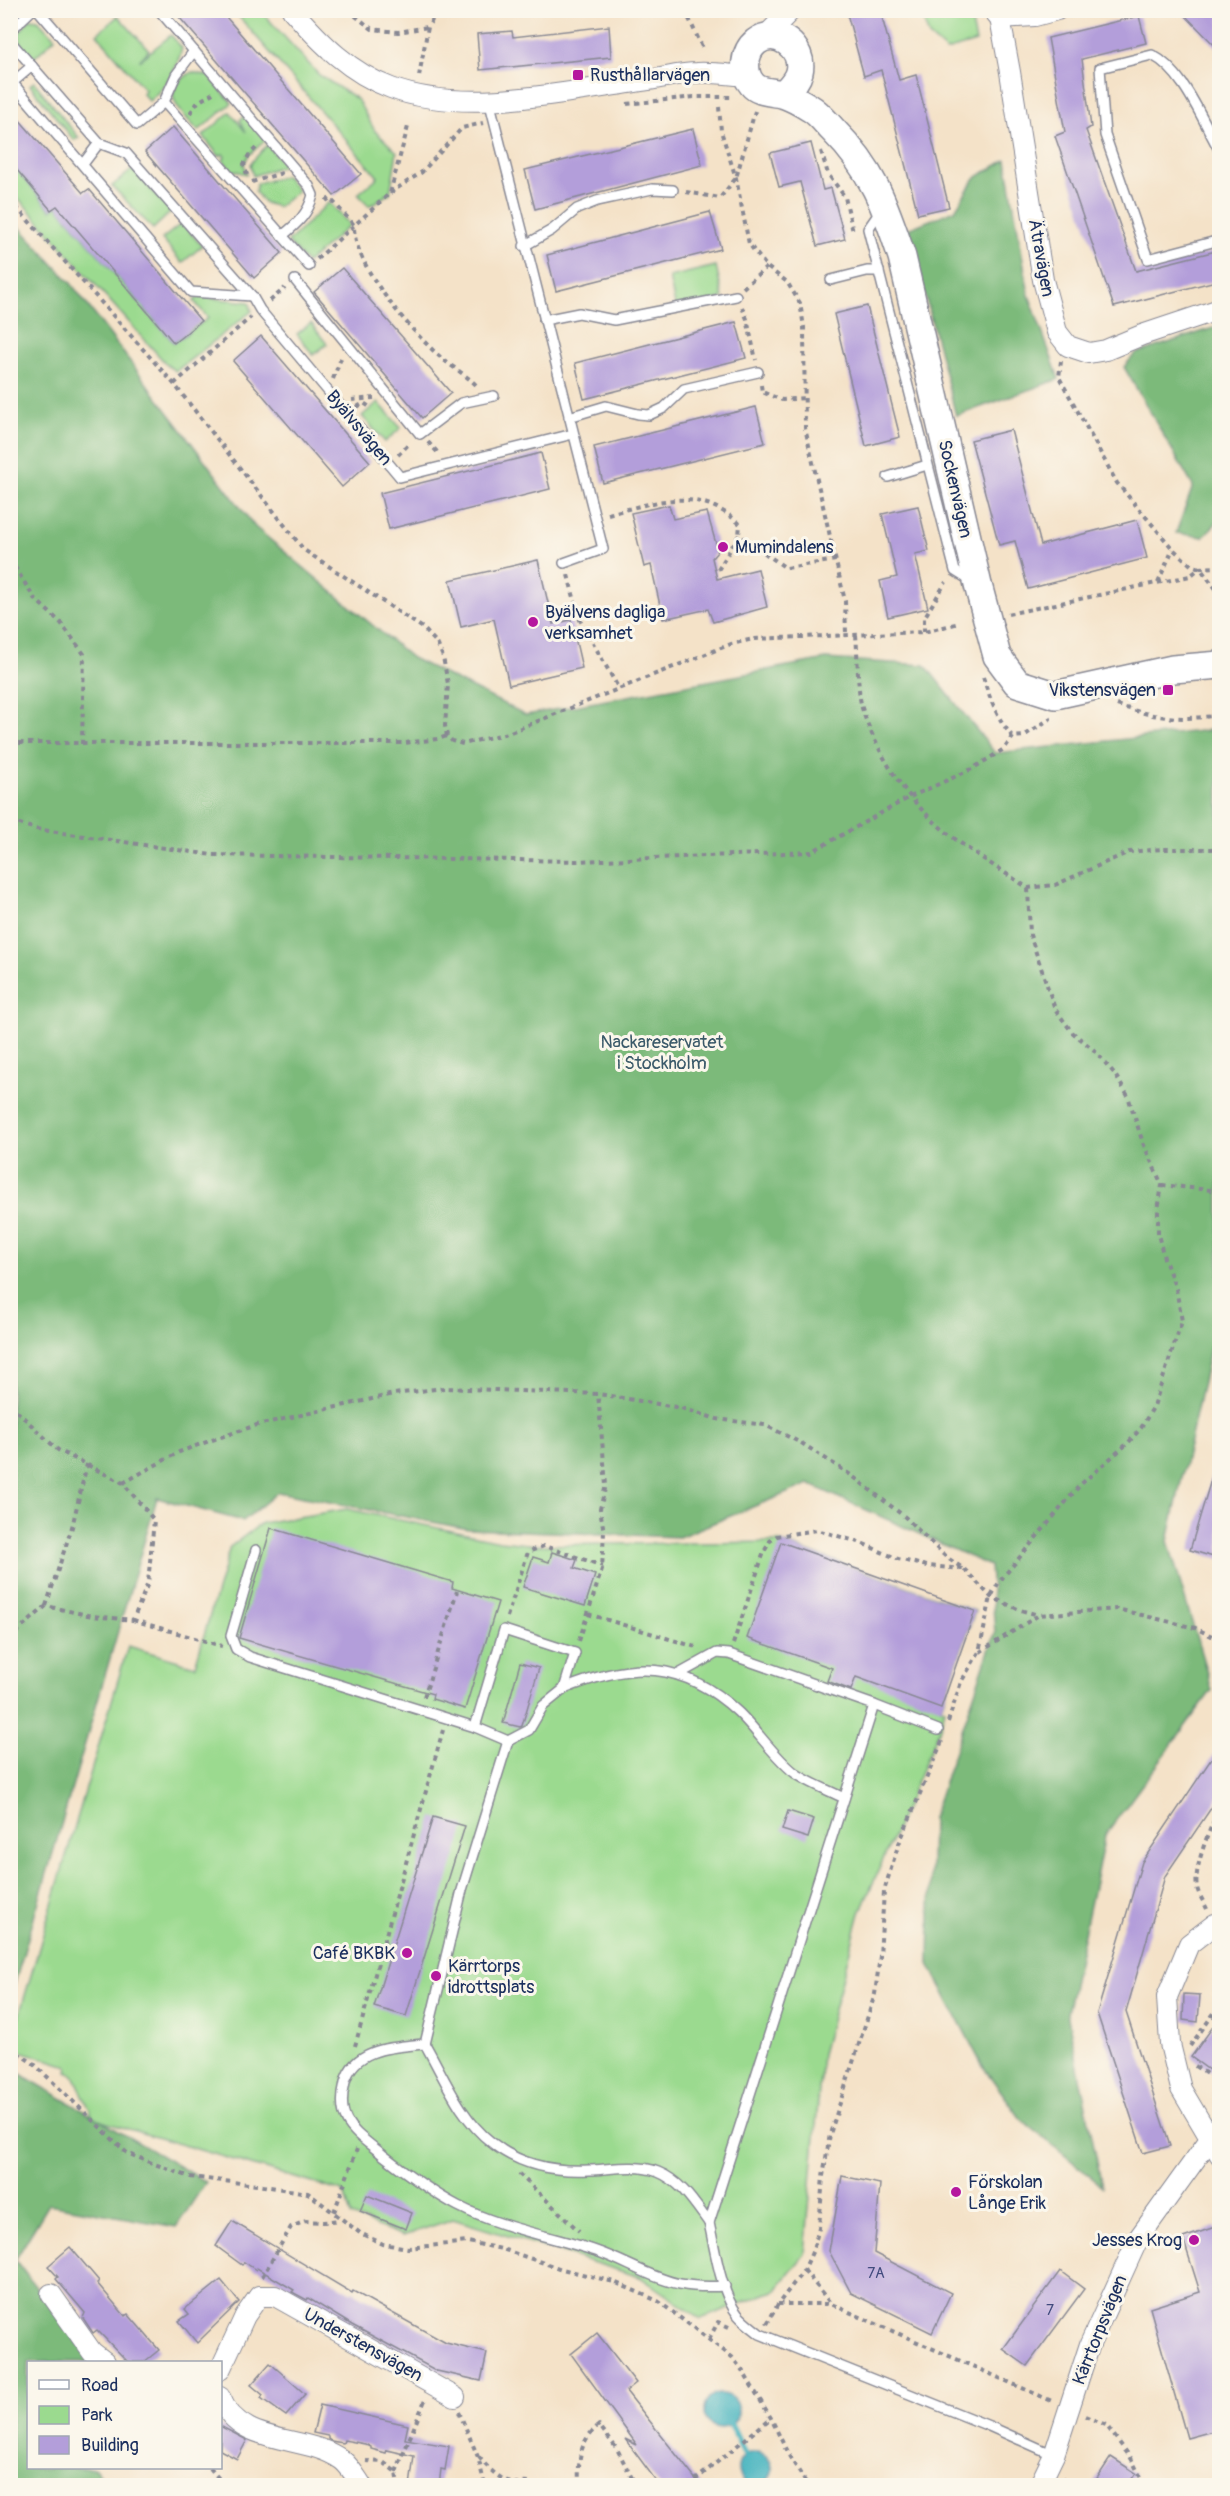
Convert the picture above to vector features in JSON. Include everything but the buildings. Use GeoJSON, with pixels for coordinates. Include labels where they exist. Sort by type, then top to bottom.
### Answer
{"type":"FeatureCollection","features":[{"type":"Feature","properties":{"kind":"street"},"geometry":{"type":"LineString","coordinates":[[292,10],[324,47],[358,71],[391,88],[433,98],[489,100],[522,98],[749,67],[783,39],[797,56],[813,110]]}},
{"type":"Feature","properties":{"kind":"street"},"geometry":{"type":"LineString","coordinates":[[790,10],[749,67],[752,85],[761,90],[784,94],[796,80],[796,10]]}},
{"type":"Feature","properties":{"kind":"street"},"geometry":{"type":"LineString","coordinates":[[997,14],[1035,16],[1057,10]]}},
{"type":"Feature","properties":{"kind":"street","name":"Ätravägen"},"geometry":{"type":"LineString","coordinates":[[997,14],[1043,280],[1058,332],[1068,346]]}},
{"type":"Feature","properties":{"kind":"street","name":"Sockenvägen"},"geometry":{"type":"LineString","coordinates":[[784,94],[813,110],[842,139],[870,176],[885,205],[902,257],[978,585],[997,656],[1017,682],[1055,695],[1173,669],[1220,665]]}},
{"type":"Feature","properties":{"kind":"street"},"geometry":{"type":"LineString","coordinates":[[1068,346],[1089,353],[1106,350],[1142,335],[1220,309]]}},
{"type":"Feature","properties":{"kind":"street"},"geometry":{"type":"LineString","coordinates":[[1215,1924],[1189,1944],[1167,1997],[1170,2044],[1179,2061],[1181,2089],[1217,2139]]}},
{"type":"Feature","properties":{"kind":"street","name":"Kärrtorpsvägen"},"geometry":{"type":"LineString","coordinates":[[1039,2486],[1054,2455],[1090,2344],[1138,2239],[1217,2139]]}},
{"type":"Feature","properties":{"kind":"street"},"geometry":{"type":"LineString","coordinates":[[51,2294],[92,2352],[104,2361]]}},
{"type":"Feature","properties":{"kind":"street"},"geometry":{"type":"LineString","coordinates":[[222,2366],[245,2316],[260,2296]]}},
{"type":"Feature","properties":{"kind":"street","name":"Understensvägen"},"geometry":{"type":"LineString","coordinates":[[260,2296],[275,2296],[456,2397]]}},
{"type":"Feature","properties":{"kind":"street"},"geometry":{"type":"LineString","coordinates":[[222,2402],[226,2411],[246,2427],[270,2437],[323,2451],[341,2459],[357,2478]]}},
{"type":"Feature","properties":{"kind":"lane"},"geometry":{"type":"LineString","coordinates":[[10,31],[32,10]]}},
{"type":"Feature","properties":{"kind":"lane"},"geometry":{"type":"LineString","coordinates":[[38,10],[137,125],[164,102],[176,75],[194,51]]}},
{"type":"Feature","properties":{"kind":"lane"},"geometry":{"type":"LineString","coordinates":[[159,10],[295,169],[313,195],[304,218],[282,236]]}},
{"type":"Feature","properties":{"kind":"lane"},"geometry":{"type":"LineString","coordinates":[[10,14],[19,23]]}},
{"type":"Feature","properties":{"kind":"lane","name":"Byälvsvägen"},"geometry":{"type":"LineString","coordinates":[[10,41],[99,144],[126,153],[252,296],[260,310],[400,477],[573,434]]}},
{"type":"Feature","properties":{"kind":"lane"},"geometry":{"type":"LineString","coordinates":[[1220,151],[1181,80],[1167,62],[1152,55],[1100,68],[1105,135],[1148,259],[1220,240]]}},
{"type":"Feature","properties":{"kind":"lane"},"geometry":{"type":"LineString","coordinates":[[32,66],[12,81],[191,292],[252,296]]}},
{"type":"Feature","properties":{"kind":"lane"},"geometry":{"type":"LineString","coordinates":[[489,100],[492,121],[603,549],[564,563]]}},
{"type":"Feature","properties":{"kind":"lane"},"geometry":{"type":"LineString","coordinates":[[164,102],[309,266]]}},
{"type":"Feature","properties":{"kind":"lane"},"geometry":{"type":"LineString","coordinates":[[83,165],[99,144]]}},
{"type":"Feature","properties":{"kind":"lane"},"geometry":{"type":"LineString","coordinates":[[525,246],[577,209],[597,201],[651,189],[673,190]]}},
{"type":"Feature","properties":{"kind":"lane"},"geometry":{"type":"LineString","coordinates":[[885,205],[868,229],[955,571],[978,585]]}},
{"type":"Feature","properties":{"kind":"lane"},"geometry":{"type":"LineString","coordinates":[[831,279],[867,271],[879,271]]}},
{"type":"Feature","properties":{"kind":"lane"},"geometry":{"type":"LineString","coordinates":[[295,280],[420,434],[461,403],[491,397]]}},
{"type":"Feature","properties":{"kind":"lane"},"geometry":{"type":"LineString","coordinates":[[544,320],[579,313],[614,320],[736,296]]}},
{"type":"Feature","properties":{"kind":"lane"},"geometry":{"type":"LineString","coordinates":[[569,417],[606,406],[650,415],[664,408],[684,389],[758,372]]}},
{"type":"Feature","properties":{"kind":"lane"},"geometry":{"type":"LineString","coordinates":[[888,477],[927,465]]}},
{"type":"Feature","properties":{"kind":"lane"},"geometry":{"type":"LineString","coordinates":[[256,1550],[231,1636],[236,1649],[250,1657],[475,1727],[508,1741]]}},
{"type":"Feature","properties":{"kind":"lane"},"geometry":{"type":"LineString","coordinates":[[475,1727],[504,1630],[575,1653],[564,1689]]}},
{"type":"Feature","properties":{"kind":"lane"},"geometry":{"type":"LineString","coordinates":[[679,1674],[717,1653],[729,1654],[938,1730]]}},
{"type":"Feature","properties":{"kind":"lane"},"geometry":{"type":"LineString","coordinates":[[844,1798],[795,1773],[738,1712],[709,1689],[679,1674],[645,1670],[616,1671],[564,1689],[543,1706],[529,1730],[508,1741],[462,1890],[425,2044],[468,2120],[491,2143],[521,2161],[554,2170],[623,2167],[657,2171],[680,2185],[709,2223],[725,2286],[738,2314],[760,2334],[989,2426],[1054,2455]]}},
{"type":"Feature","properties":{"kind":"lane"},"geometry":{"type":"LineString","coordinates":[[709,2223],[874,1705]]}},
{"type":"Feature","properties":{"kind":"lane"},"geometry":{"type":"LineString","coordinates":[[425,2044],[390,2048],[366,2054],[347,2074],[340,2101],[346,2122],[362,2137],[407,2173],[459,2206],[483,2217],[598,2251],[678,2284],[725,2286]]}},
{"type":"Feature","properties":{"kind":"path"},"geometry":{"type":"LineString","coordinates":[[348,10],[372,29],[398,32],[428,27]]}},
{"type":"Feature","properties":{"kind":"path"},"geometry":{"type":"LineString","coordinates":[[419,76],[428,27],[438,10]]}},
{"type":"Feature","properties":{"kind":"path"},"geometry":{"type":"LineString","coordinates":[[685,10],[703,50]]}},
{"type":"Feature","properties":{"kind":"path"},"geometry":{"type":"LineString","coordinates":[[688,15],[694,10]]}},
{"type":"Feature","properties":{"kind":"path"},"geometry":{"type":"LineString","coordinates":[[624,105],[694,97],[730,96],[749,67]]}},
{"type":"Feature","properties":{"kind":"path"},"geometry":{"type":"LineString","coordinates":[[184,124],[194,106],[211,95],[222,84]]}},
{"type":"Feature","properties":{"kind":"path"},"geometry":{"type":"LineString","coordinates":[[719,107],[721,131],[736,178],[748,244],[767,267],[787,282],[800,303],[804,327],[805,428],[836,560],[844,601],[846,634]]}},
{"type":"Feature","properties":{"kind":"path"},"geometry":{"type":"LineString","coordinates":[[390,193],[422,172],[462,128],[492,121]]}},
{"type":"Feature","properties":{"kind":"path"},"geometry":{"type":"LineString","coordinates":[[268,138],[249,155],[244,164],[251,182],[295,169]]}},
{"type":"Feature","properties":{"kind":"path"},"geometry":{"type":"LineString","coordinates":[[673,190],[720,198],[736,178]]}},
{"type":"Feature","properties":{"kind":"path"},"geometry":{"type":"LineString","coordinates":[[310,207],[320,207],[330,198],[354,225],[354,236],[364,264],[378,286],[438,356],[491,397]]}},
{"type":"Feature","properties":{"kind":"path"},"geometry":{"type":"LineString","coordinates":[[10,200],[174,384],[304,550],[423,628],[437,643],[443,657],[448,684],[445,726],[447,736],[452,741],[463,744],[508,733],[731,644],[753,639],[924,632],[959,622]]}},
{"type":"Feature","properties":{"kind":"path"},"geometry":{"type":"LineString","coordinates":[[767,267],[747,281],[736,296],[747,318],[762,392],[782,400],[805,398]]}},
{"type":"Feature","properties":{"kind":"path"},"geometry":{"type":"LineString","coordinates":[[328,391],[346,343]]}},
{"type":"Feature","properties":{"kind":"path"},"geometry":{"type":"LineString","coordinates":[[1068,346],[1059,364],[1059,377],[1117,483],[1173,549],[1191,565],[1200,568],[1220,567]]}},
{"type":"Feature","properties":{"kind":"path"},"geometry":{"type":"LineString","coordinates":[[338,402],[389,396]]}},
{"type":"Feature","properties":{"kind":"path"},"geometry":{"type":"LineString","coordinates":[[338,402],[356,408],[364,403],[371,408]]}},
{"type":"Feature","properties":{"kind":"path"},"geometry":{"type":"LineString","coordinates":[[595,517],[673,499],[705,502],[729,514],[740,524],[739,535],[718,570]]}},
{"type":"Feature","properties":{"kind":"path"},"geometry":{"type":"LineString","coordinates":[[739,535],[786,568],[836,560]]}},
{"type":"Feature","properties":{"kind":"path"},"geometry":{"type":"LineString","coordinates":[[1158,582],[1173,549]]}},
{"type":"Feature","properties":{"kind":"path"},"geometry":{"type":"LineString","coordinates":[[10,559],[34,598],[61,623],[84,654],[82,744]]}},
{"type":"Feature","properties":{"kind":"path"},"geometry":{"type":"LineString","coordinates":[[564,563],[579,620],[619,689]]}},
{"type":"Feature","properties":{"kind":"path"},"geometry":{"type":"LineString","coordinates":[[1006,614],[1190,576],[1200,568]]}},
{"type":"Feature","properties":{"kind":"path"},"geometry":{"type":"LineString","coordinates":[[1200,568],[1220,594]]}},
{"type":"Feature","properties":{"kind":"path"},"geometry":{"type":"LineString","coordinates":[[924,632],[924,618],[946,582]]}},
{"type":"Feature","properties":{"kind":"path"},"geometry":{"type":"LineString","coordinates":[[856,635],[861,704],[876,743],[896,781],[926,816],[949,836],[1028,888],[1055,885],[1129,852],[1162,849],[1220,849]]}},
{"type":"Feature","properties":{"kind":"path"},"geometry":{"type":"LineString","coordinates":[[10,743],[405,743],[447,736]]}},
{"type":"Feature","properties":{"kind":"path"},"geometry":{"type":"LineString","coordinates":[[10,821],[36,829],[212,855],[577,861],[811,852],[910,797],[972,769],[1004,749],[1013,737]]}},
{"type":"Feature","properties":{"kind":"path"},"geometry":{"type":"LineString","coordinates":[[831,2304],[804,2270],[819,2228],[823,2176],[830,2133],[874,1994],[880,1956],[884,1891],[898,1846],[945,1732],[962,1682],[979,1652],[991,1597],[999,1582],[1080,1485],[1128,1443],[1141,1428],[1154,1406],[1182,1321],[1176,1289],[1158,1234],[1158,1210],[1162,1185],[1143,1143],[1128,1096],[1114,1073],[1094,1050],[1072,1032],[1055,1009],[1030,935],[1028,888]]}},
{"type":"Feature","properties":{"kind":"path"},"geometry":{"type":"LineString","coordinates":[[1162,1185],[1220,1191]]}},
{"type":"Feature","properties":{"kind":"path"},"geometry":{"type":"LineString","coordinates":[[123,1483],[179,1452],[234,1432],[394,1394],[455,1388],[598,1395],[681,1408],[717,1419],[765,1425],[802,1444],[851,1475],[905,1517],[946,1557],[964,1569],[991,1597],[1020,1610],[1039,1615],[1117,1609],[1195,1628],[1220,1640]]}},
{"type":"Feature","properties":{"kind":"path"},"geometry":{"type":"LineString","coordinates":[[575,1653],[603,1566],[604,1532],[600,1509],[606,1485],[598,1395]]}},
{"type":"Feature","properties":{"kind":"path"},"geometry":{"type":"LineString","coordinates":[[10,1405],[58,1449],[123,1483],[154,1520],[148,1583],[133,1620]]}},
{"type":"Feature","properties":{"kind":"path"},"geometry":{"type":"LineString","coordinates":[[10,1638],[46,1606],[72,1527],[87,1464]]}},
{"type":"Feature","properties":{"kind":"path"},"geometry":{"type":"LineString","coordinates":[[729,1654],[764,1552],[770,1541],[777,1536],[817,1530],[859,1542],[898,1559],[927,1566],[964,1569]]}},
{"type":"Feature","properties":{"kind":"path"},"geometry":{"type":"LineString","coordinates":[[504,1630],[528,1552],[544,1546],[603,1566]]}},
{"type":"Feature","properties":{"kind":"path"},"geometry":{"type":"LineString","coordinates":[[420,1710],[457,1591]]}},
{"type":"Feature","properties":{"kind":"path"},"geometry":{"type":"LineString","coordinates":[[46,1606],[92,1616],[133,1620],[203,1642],[236,1649]]}},
{"type":"Feature","properties":{"kind":"path"},"geometry":{"type":"LineString","coordinates":[[588,1614],[717,1653]]}},
{"type":"Feature","properties":{"kind":"path"},"geometry":{"type":"LineString","coordinates":[[979,1652],[1039,1615]]}},
{"type":"Feature","properties":{"kind":"path"},"geometry":{"type":"LineString","coordinates":[[347,2074],[447,1718]]}},
{"type":"Feature","properties":{"kind":"path"},"geometry":{"type":"LineString","coordinates":[[1215,1924],[1196,1886],[1203,1848],[1212,1821],[1220,1810]]}},
{"type":"Feature","properties":{"kind":"path"},"geometry":{"type":"LineString","coordinates":[[1220,2005],[1179,2061],[1220,2083]]}},
{"type":"Feature","properties":{"kind":"path"},"geometry":{"type":"LineString","coordinates":[[10,2048],[33,2063],[127,2153],[190,2177],[308,2193],[334,2212],[339,2220],[360,2234],[383,2244],[408,2248],[468,2242],[502,2249],[562,2269],[614,2282],[658,2301],[732,2357],[771,2418],[808,2486]]}},
{"type":"Feature","properties":{"kind":"path"},"geometry":{"type":"LineString","coordinates":[[334,2212],[362,2137]]}},
{"type":"Feature","properties":{"kind":"path"},"geometry":{"type":"LineString","coordinates":[[501,2149],[516,2172],[598,2251]]}},
{"type":"Feature","properties":{"kind":"path"},"geometry":{"type":"LineString","coordinates":[[260,2296],[263,2275],[291,2227],[306,2221],[339,2220]]}},
{"type":"Feature","properties":{"kind":"path"},"geometry":{"type":"LineString","coordinates":[[778,2304],[831,2304],[1106,2425],[1131,2458],[1145,2486]]}},
{"type":"Feature","properties":{"kind":"path"},"geometry":{"type":"LineString","coordinates":[[456,2397],[460,2416],[478,2457],[485,2486]]}},
{"type":"Feature","properties":{"kind":"path"},"geometry":{"type":"LineString","coordinates":[[688,2486],[771,2418]]}},
{"type":"Feature","properties":{"kind":"path"},"geometry":{"type":"LineString","coordinates":[[398,2486],[396,2472],[415,2422]]}},
{"type":"Feature","properties":{"kind":"path"},"geometry":{"type":"LineString","coordinates":[[579,2486],[578,2462],[581,2449],[586,2437],[599,2425],[617,2449],[636,2486]]}},
{"type":"Feature","properties":{"kind":"path"},"geometry":{"type":"LineString","coordinates":[[478,2457],[490,2470],[511,2482],[532,2483],[536,2486]]}},
{"type":"Feature","properties":{"kind":"path"},"geometry":{"type":"LineString","coordinates":[[357,2478],[366,2461],[382,2462],[396,2472]]}},
{"type":"Feature","properties":{"kind":"path"},"geometry":{"type":"LineString","coordinates":[[211,2469],[225,2486]]}},
{"type":"Feature","properties":{"kind":"path"},"geometry":{"type":"LineString","coordinates":[[1061,2478],[1074,2486]]}},
{"type":"Feature","properties":{"kind":"green space"},"geometry":{"type":"Polygon","coordinates":[[[234,11],[261,11],[319,75],[357,99],[375,131],[397,152],[390,193],[369,206],[358,194],[378,177],[234,11]]]}},
{"type":"Feature","properties":{"kind":"green space"},"geometry":{"type":"Polygon","coordinates":[[[920,11],[951,11],[959,21],[971,18],[976,42],[946,51],[929,36],[920,11]]]}},
{"type":"Feature","properties":{"kind":"green space"},"geometry":{"type":"Polygon","coordinates":[[[118,16],[149,50],[139,61],[171,35],[182,48],[170,78],[149,101],[142,93],[145,90],[97,34],[118,16]]]}},
{"type":"Feature","properties":{"kind":"green space"},"geometry":{"type":"Polygon","coordinates":[[[30,19],[38,20],[55,38],[34,58],[21,45],[19,33],[30,19]]]}},
{"type":"Feature","properties":{"kind":"green space"},"geometry":{"type":"Polygon","coordinates":[[[192,72],[209,76],[232,103],[198,131],[178,108],[173,94],[181,80],[192,72]]]}},
{"type":"Feature","properties":{"kind":"green space"},"geometry":{"type":"Polygon","coordinates":[[[34,82],[79,138],[74,140],[30,85],[34,82]]]}},
{"type":"Feature","properties":{"kind":"green space"},"geometry":{"type":"Polygon","coordinates":[[[230,112],[246,132],[240,120],[247,114],[268,138],[249,155],[244,164],[247,174],[231,170],[223,160],[225,157],[223,154],[219,156],[203,136],[230,112]]]}},
{"type":"Feature","properties":{"kind":"green space"},"geometry":{"type":"Polygon","coordinates":[[[267,145],[285,165],[253,176],[250,164],[267,145]]]}},
{"type":"Feature","properties":{"kind":"green space"},"geometry":{"type":"Polygon","coordinates":[[[1006,160],[1029,295],[1059,379],[956,416],[908,229],[955,210],[975,178],[1006,160]]]}},
{"type":"Feature","properties":{"kind":"green space"},"geometry":{"type":"Polygon","coordinates":[[[10,162],[51,210],[57,206],[174,343],[208,318],[194,301],[198,297],[249,302],[252,311],[176,371],[168,366],[11,190],[10,162]]]}},
{"type":"Feature","properties":{"kind":"green space"},"geometry":{"type":"Polygon","coordinates":[[[133,169],[171,212],[153,229],[112,186],[133,169]]]}},
{"type":"Feature","properties":{"kind":"green space"},"geometry":{"type":"Polygon","coordinates":[[[286,176],[298,191],[278,207],[265,203],[255,192],[257,183],[286,176]]]}},
{"type":"Feature","properties":{"kind":"green space"},"geometry":{"type":"Polygon","coordinates":[[[329,202],[350,225],[307,263],[288,242],[329,202]]]}},
{"type":"Feature","properties":{"kind":"green space","name":"Nackareservatet i Stockholm"},"geometry":{"type":"Polygon","coordinates":[[[11,218],[70,282],[255,527],[412,658],[526,715],[826,659],[925,665],[995,753],[1219,729],[1219,1309],[1168,1541],[1212,1690],[1105,1835],[1067,2013],[1102,2186],[1021,2119],[982,2065],[929,1964],[932,1818],[995,1633],[990,1566],[809,1484],[679,1537],[468,1529],[278,1492],[243,1521],[157,1498],[11,1996],[11,218]]]}},
{"type":"Feature","properties":{"kind":"green space"},"geometry":{"type":"Polygon","coordinates":[[[182,223],[202,246],[182,263],[162,239],[182,223]]]}},
{"type":"Feature","properties":{"kind":"green space"},"geometry":{"type":"Polygon","coordinates":[[[716,266],[723,298],[676,309],[669,277],[716,266]]]}},
{"type":"Feature","properties":{"kind":"green space"},"geometry":{"type":"Polygon","coordinates":[[[311,323],[327,344],[313,355],[297,334],[311,323]]]}},
{"type":"Feature","properties":{"kind":"green space"},"geometry":{"type":"Polygon","coordinates":[[[1219,326],[1219,520],[1203,537],[1176,533],[1193,486],[1124,367],[1135,354],[1219,326]]]}},
{"type":"Feature","properties":{"kind":"green space"},"geometry":{"type":"Polygon","coordinates":[[[378,402],[401,428],[385,442],[362,416],[378,402]]]}},
{"type":"Feature","properties":{"kind":"green space","name":"Kärrtorps idrottsplats"},"geometry":{"type":"Polygon","coordinates":[[[347,1509],[500,1541],[537,1545],[781,1542],[975,1611],[941,1707],[945,1709],[939,1730],[860,1913],[822,2054],[805,2254],[776,2290],[701,2319],[640,2277],[453,2219],[403,2236],[351,2216],[345,2195],[340,2191],[94,2119],[74,2075],[67,2072],[68,2066],[14,2049],[11,2043],[128,1646],[195,1666],[230,1547],[262,1523],[347,1509]]]}},
{"type":"Feature","properties":{"kind":"green space"},"geometry":{"type":"Polygon","coordinates":[[[10,2068],[206,2182],[176,2227],[49,2204],[15,2260],[92,2361],[27,2361],[27,2469],[96,2469],[108,2485],[11,2485],[10,2068]]]}},
{"type":"Feature","properties":{"kind":"water"},"geometry":{"type":"Polygon","coordinates":[[[721,2394],[733,2399],[738,2411],[733,2423],[721,2428],[709,2423],[704,2411],[709,2399],[721,2394]]]}},
{"type":"Feature","properties":{"kind":"water"},"geometry":{"type":"Polygon","coordinates":[[[755,2452],[767,2457],[772,2469],[767,2481],[755,2486],[743,2481],[738,2469],[743,2457],[755,2452]]]}},
{"type":"Feature","properties":{"kind":"waterway"},"geometry":{"type":"LineString","coordinates":[[731,2425],[745,2455]]}},
{"type":"Feature","properties":{"kind":"place","name":"Rusthållarvägen"},"geometry":{"type":"Point","coordinates":[578,75]}},
{"type":"Feature","properties":{"kind":"place","name":"Mumindalens"},"geometry":{"type":"Point","coordinates":[723,547]}},
{"type":"Feature","properties":{"kind":"place","name":"Byälvens dagliga verksamhet"},"geometry":{"type":"Point","coordinates":[533,622]}},
{"type":"Feature","properties":{"kind":"place","name":"Vikstensvägen"},"geometry":{"type":"Point","coordinates":[1168,690]}},
{"type":"Feature","properties":{"kind":"place","name":"Café BKBK"},"geometry":{"type":"Point","coordinates":[407,1953]}},
{"type":"Feature","properties":{"kind":"place","name":"Kärrtorps idrottsplats"},"geometry":{"type":"Point","coordinates":[436,1976]}},
{"type":"Feature","properties":{"kind":"place","name":"Förskolan Långe Erik"},"geometry":{"type":"Point","coordinates":[956,2192]}},
{"type":"Feature","properties":{"kind":"place","name":"Jesses Krog"},"geometry":{"type":"Point","coordinates":[1194,2240]}}]}
